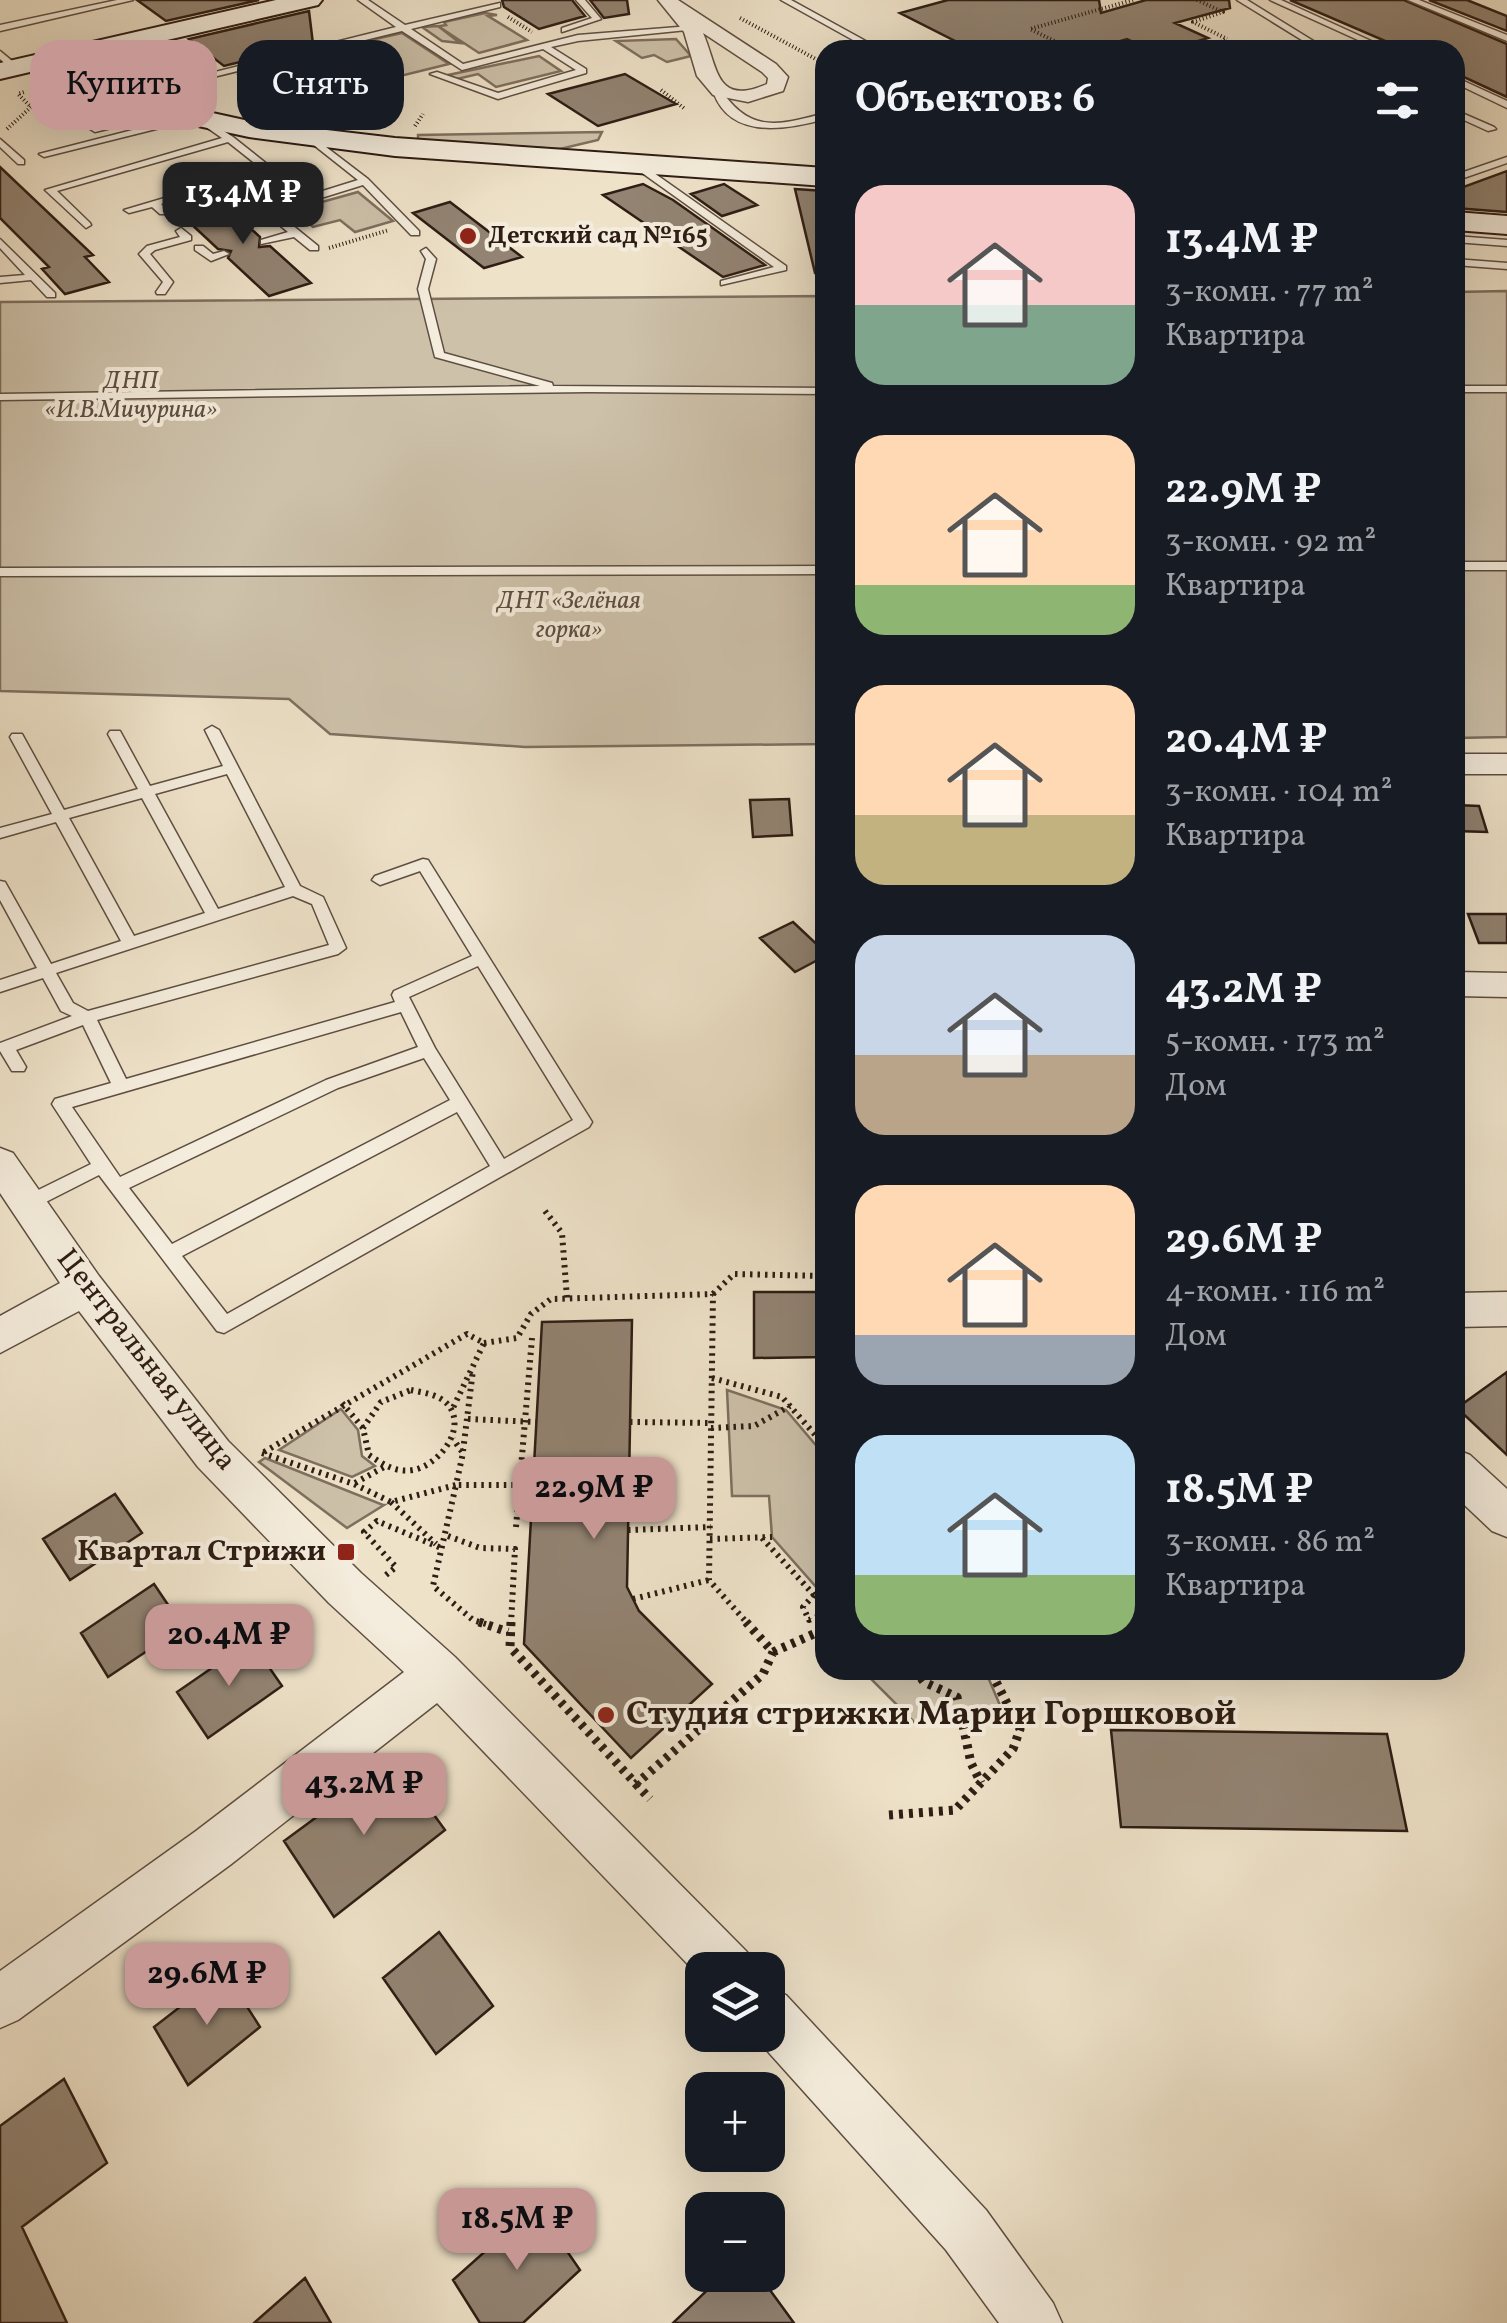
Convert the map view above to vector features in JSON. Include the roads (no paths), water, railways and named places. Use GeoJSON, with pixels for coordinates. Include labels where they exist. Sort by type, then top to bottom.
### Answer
{"type":"FeatureCollection","features":[{"type":"Feature","properties":{"kind":"street"},"geometry":{"type":"LineString","coordinates":[[138,40],[309,0]]}},
{"type":"Feature","properties":{"kind":"street"},"geometry":{"type":"LineString","coordinates":[[672,1],[698,29],[750,55],[778,77],[776,87],[745,97],[714,86],[698,29]]}},
{"type":"Feature","properties":{"kind":"street"},"geometry":{"type":"LineString","coordinates":[[5,64],[30,60]]}},
{"type":"Feature","properties":{"kind":"street"},"geometry":{"type":"LineString","coordinates":[[217,121],[313,140],[815,176]]}},
{"type":"Feature","properties":{"kind":"street"},"geometry":{"type":"LineString","coordinates":[[1465,222],[1507,225]]}},
{"type":"Feature","properties":{"kind":"street"},"geometry":{"type":"LineString","coordinates":[[1465,764],[1507,764]]}},
{"type":"Feature","properties":{"kind":"street"},"geometry":{"type":"LineString","coordinates":[[1465,984],[1507,985]]}},
{"type":"Feature","properties":{"kind":"street","name":"Центральная улица"},"geometry":{"type":"LineString","coordinates":[[0,1164],[85,1288],[212,1454],[247,1462],[345,1588],[439,1674],[710,1952]]}},
{"type":"Feature","properties":{"kind":"street"},"geometry":{"type":"LineString","coordinates":[[0,1336],[85,1288]]}},
{"type":"Feature","properties":{"kind":"street"},"geometry":{"type":"LineString","coordinates":[[1465,1310],[1507,1309]]}},
{"type":"Feature","properties":{"kind":"street"},"geometry":{"type":"LineString","coordinates":[[1465,1478],[1507,1518]]}},
{"type":"Feature","properties":{"kind":"street"},"geometry":{"type":"LineString","coordinates":[[0,2002],[213,1848],[439,1674]]}},
{"type":"Feature","properties":{"kind":"street"},"geometry":{"type":"LineString","coordinates":[[785,2032],[966,2230],[1033,2323]]}},
{"type":"Feature","properties":{"kind":"lane"},"geometry":{"type":"LineString","coordinates":[[0,28],[96,4],[129,0]]}},
{"type":"Feature","properties":{"kind":"lane"},"geometry":{"type":"LineString","coordinates":[[362,0],[462,67],[578,38],[698,29]]}},
{"type":"Feature","properties":{"kind":"lane"},"geometry":{"type":"LineString","coordinates":[[558,32],[597,19],[580,0]]}},
{"type":"Feature","properties":{"kind":"lane"},"geometry":{"type":"LineString","coordinates":[[785,0],[859,40]]}},
{"type":"Feature","properties":{"kind":"lane"},"geometry":{"type":"LineString","coordinates":[[1242,0],[1308,40]]}},
{"type":"Feature","properties":{"kind":"lane"},"geometry":{"type":"LineString","coordinates":[[1274,0],[1364,40]]}},
{"type":"Feature","properties":{"kind":"lane"},"geometry":{"type":"LineString","coordinates":[[1412,0],[1507,38]]}},
{"type":"Feature","properties":{"kind":"lane"},"geometry":{"type":"LineString","coordinates":[[217,83],[497,5]]}},
{"type":"Feature","properties":{"kind":"lane"},"geometry":{"type":"LineString","coordinates":[[434,74],[498,96],[584,71],[543,46]]}},
{"type":"Feature","properties":{"kind":"lane"},"geometry":{"type":"LineString","coordinates":[[1465,85],[1507,105]]}},
{"type":"Feature","properties":{"kind":"lane"},"geometry":{"type":"LineString","coordinates":[[714,86],[728,112],[754,126],[815,118]]}},
{"type":"Feature","properties":{"kind":"lane"},"geometry":{"type":"LineString","coordinates":[[1465,117],[1491,129]]}},
{"type":"Feature","properties":{"kind":"lane"},"geometry":{"type":"LineString","coordinates":[[44,154],[142,130]]}},
{"type":"Feature","properties":{"kind":"lane"},"geometry":{"type":"LineString","coordinates":[[129,210],[269,170],[217,130]]}},
{"type":"Feature","properties":{"kind":"lane"},"geometry":{"type":"LineString","coordinates":[[0,139],[6,155],[21,162]]}},
{"type":"Feature","properties":{"kind":"lane"},"geometry":{"type":"LineString","coordinates":[[61,224],[83,222],[50,190],[230,139]]}},
{"type":"Feature","properties":{"kind":"lane"},"geometry":{"type":"LineString","coordinates":[[313,140],[366,181],[412,229]]}},
{"type":"Feature","properties":{"kind":"lane"},"geometry":{"type":"LineString","coordinates":[[1465,175],[1507,160]]}},
{"type":"Feature","properties":{"kind":"lane"},"geometry":{"type":"LineString","coordinates":[[634,163],[782,268],[725,283]]}},
{"type":"Feature","properties":{"kind":"lane"},"geometry":{"type":"LineString","coordinates":[[314,248],[269,211],[366,181]]}},
{"type":"Feature","properties":{"kind":"lane"},"geometry":{"type":"LineString","coordinates":[[154,203],[164,212]]}},
{"type":"Feature","properties":{"kind":"lane"},"geometry":{"type":"LineString","coordinates":[[161,292],[168,282],[144,254],[150,248],[187,238],[181,231]]}},
{"type":"Feature","properties":{"kind":"lane"},"geometry":{"type":"LineString","coordinates":[[265,242],[295,232]]}},
{"type":"Feature","properties":{"kind":"lane"},"geometry":{"type":"LineString","coordinates":[[18,236],[0,242],[50,296]]}},
{"type":"Feature","properties":{"kind":"lane"},"geometry":{"type":"LineString","coordinates":[[1465,240],[1507,243]]}},
{"type":"Feature","properties":{"kind":"lane"},"geometry":{"type":"LineString","coordinates":[[200,248],[211,258],[224,254]]}},
{"type":"Feature","properties":{"kind":"lane"},"geometry":{"type":"LineString","coordinates":[[426,252],[430,260],[423,289],[439,355],[568,390]]}},
{"type":"Feature","properties":{"kind":"lane"},"geometry":{"type":"LineString","coordinates":[[1465,263],[1507,266]]}},
{"type":"Feature","properties":{"kind":"lane"},"geometry":{"type":"LineString","coordinates":[[0,280],[33,277]]}},
{"type":"Feature","properties":{"kind":"lane"},"geometry":{"type":"LineString","coordinates":[[1465,389],[1507,389]]}},
{"type":"Feature","properties":{"kind":"lane"},"geometry":{"type":"LineString","coordinates":[[0,397],[815,391]]}},
{"type":"Feature","properties":{"kind":"lane"},"geometry":{"type":"LineString","coordinates":[[1465,566],[1507,566]]}},
{"type":"Feature","properties":{"kind":"lane"},"geometry":{"type":"LineString","coordinates":[[0,572],[815,570]]}},
{"type":"Feature","properties":{"kind":"lane"},"geometry":{"type":"LineString","coordinates":[[18,1067],[6,1046],[86,1017],[338,948],[318,901],[294,890],[212,730]]}},
{"type":"Feature","properties":{"kind":"lane"},"geometry":{"type":"LineString","coordinates":[[115,734],[214,916]]}},
{"type":"Feature","properties":{"kind":"lane"},"geometry":{"type":"LineString","coordinates":[[17,736],[130,944]]}},
{"type":"Feature","properties":{"kind":"lane"},"geometry":{"type":"LineString","coordinates":[[0,833],[231,768]]}},
{"type":"Feature","properties":{"kind":"lane"},"geometry":{"type":"LineString","coordinates":[[380,880],[424,864],[583,1122],[224,1325],[102,1166],[62,1104],[405,1005]]}},
{"type":"Feature","properties":{"kind":"lane"},"geometry":{"type":"LineString","coordinates":[[0,886],[45,971],[67,1007],[86,1017],[122,1086]]}},
{"type":"Feature","properties":{"kind":"lane"},"geometry":{"type":"LineString","coordinates":[[0,986],[294,890]]}},
{"type":"Feature","properties":{"kind":"lane"},"geometry":{"type":"LineString","coordinates":[[481,958],[400,995],[428,1050],[500,1169]]}},
{"type":"Feature","properties":{"kind":"lane"},"geometry":{"type":"LineString","coordinates":[[118,1186],[332,1084],[428,1050]]}},
{"type":"Feature","properties":{"kind":"lane"},"geometry":{"type":"LineString","coordinates":[[170,1254],[460,1103]]}},
{"type":"Feature","properties":{"kind":"lane"},"geometry":{"type":"LineString","coordinates":[[28,1203],[102,1166]]}},
{"type":"Feature","properties":{"kind":"place","name":"Детский сад №165"},"geometry":{"type":"Point","coordinates":[468,236]}},
{"type":"Feature","properties":{"kind":"place","name":"Квартал Стрижи"},"geometry":{"type":"Point","coordinates":[346,1552]}},
{"type":"Feature","properties":{"kind":"place","name":"Студия стрижки Марии Горшковой"},"geometry":{"type":"Point","coordinates":[606,1715]}},
{"type":"Feature","properties":{"kind":"park label","name":"ДНП «И.В.Мичурина»"},"geometry":{"type":"Point","coordinates":[131,396]}},
{"type":"Feature","properties":{"kind":"park label","name":"ДНТ «Зелёная горка»"},"geometry":{"type":"Point","coordinates":[569,616]}}]}
